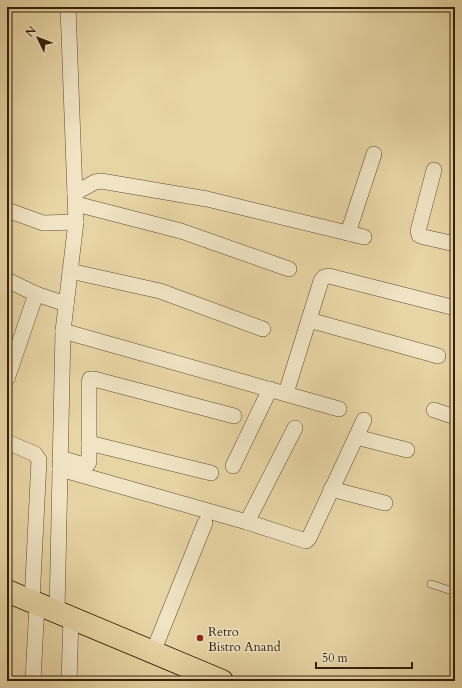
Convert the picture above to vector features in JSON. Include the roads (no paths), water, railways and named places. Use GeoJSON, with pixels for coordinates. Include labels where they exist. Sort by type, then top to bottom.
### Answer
{"type":"FeatureCollection","features":[{"type":"Feature","properties":{"kind":"main road"},"geometry":{"type":"LineString","coordinates":[[7,591],[153,652],[199,674],[222,681]]}},
{"type":"Feature","properties":{"kind":"street"},"geometry":{"type":"LineString","coordinates":[[68,7],[76,222],[63,331],[60,464],[64,615],[69,681]]}},
{"type":"Feature","properties":{"kind":"street"},"geometry":{"type":"LineString","coordinates":[[348,233],[374,154]]}},
{"type":"Feature","properties":{"kind":"street"},"geometry":{"type":"LineString","coordinates":[[434,170],[418,231],[419,235],[424,238],[455,244]]}},
{"type":"Feature","properties":{"kind":"street"},"geometry":{"type":"LineString","coordinates":[[75,198],[95,182],[101,181],[207,199],[364,237]]}},
{"type":"Feature","properties":{"kind":"street"},"geometry":{"type":"LineString","coordinates":[[75,198],[181,231],[289,269]]}},
{"type":"Feature","properties":{"kind":"street"},"geometry":{"type":"LineString","coordinates":[[7,210],[43,223],[76,222]]}},
{"type":"Feature","properties":{"kind":"street"},"geometry":{"type":"LineString","coordinates":[[70,271],[160,291],[263,329]]}},
{"type":"Feature","properties":{"kind":"street"},"geometry":{"type":"LineString","coordinates":[[286,393],[321,281],[324,277],[329,276],[455,308]]}},
{"type":"Feature","properties":{"kind":"street"},"geometry":{"type":"LineString","coordinates":[[7,280],[36,294],[66,304]]}},
{"type":"Feature","properties":{"kind":"street"},"geometry":{"type":"LineString","coordinates":[[7,379],[11,353],[36,294]]}},
{"type":"Feature","properties":{"kind":"street"},"geometry":{"type":"LineString","coordinates":[[309,320],[438,356]]}},
{"type":"Feature","properties":{"kind":"street"},"geometry":{"type":"LineString","coordinates":[[63,331],[339,409]]}},
{"type":"Feature","properties":{"kind":"street"},"geometry":{"type":"LineString","coordinates":[[60,464],[88,464],[90,379],[234,416]]}},
{"type":"Feature","properties":{"kind":"street"},"geometry":{"type":"LineString","coordinates":[[233,466],[270,389]]}},
{"type":"Feature","properties":{"kind":"street"},"geometry":{"type":"LineString","coordinates":[[434,410],[455,417]]}},
{"type":"Feature","properties":{"kind":"street"},"geometry":{"type":"LineString","coordinates":[[60,464],[306,541],[309,538],[364,420]]}},
{"type":"Feature","properties":{"kind":"street"},"geometry":{"type":"LineString","coordinates":[[247,522],[295,428]]}},
{"type":"Feature","properties":{"kind":"street"},"geometry":{"type":"LineString","coordinates":[[356,437],[407,450]]}},
{"type":"Feature","properties":{"kind":"street"},"geometry":{"type":"LineString","coordinates":[[7,442],[35,454],[38,460],[33,681]]}},
{"type":"Feature","properties":{"kind":"street"},"geometry":{"type":"LineString","coordinates":[[89,443],[211,472]]}},
{"type":"Feature","properties":{"kind":"street"},"geometry":{"type":"LineString","coordinates":[[332,489],[386,503]]}},
{"type":"Feature","properties":{"kind":"street"},"geometry":{"type":"LineString","coordinates":[[153,652],[205,523]]}},
{"type":"Feature","properties":{"kind":"lane"},"geometry":{"type":"LineString","coordinates":[[431,584],[455,592]]}},
{"type":"Feature","properties":{"kind":"place","name":"Retro Bistro Anand"},"geometry":{"type":"Point","coordinates":[200,638]}}]}
